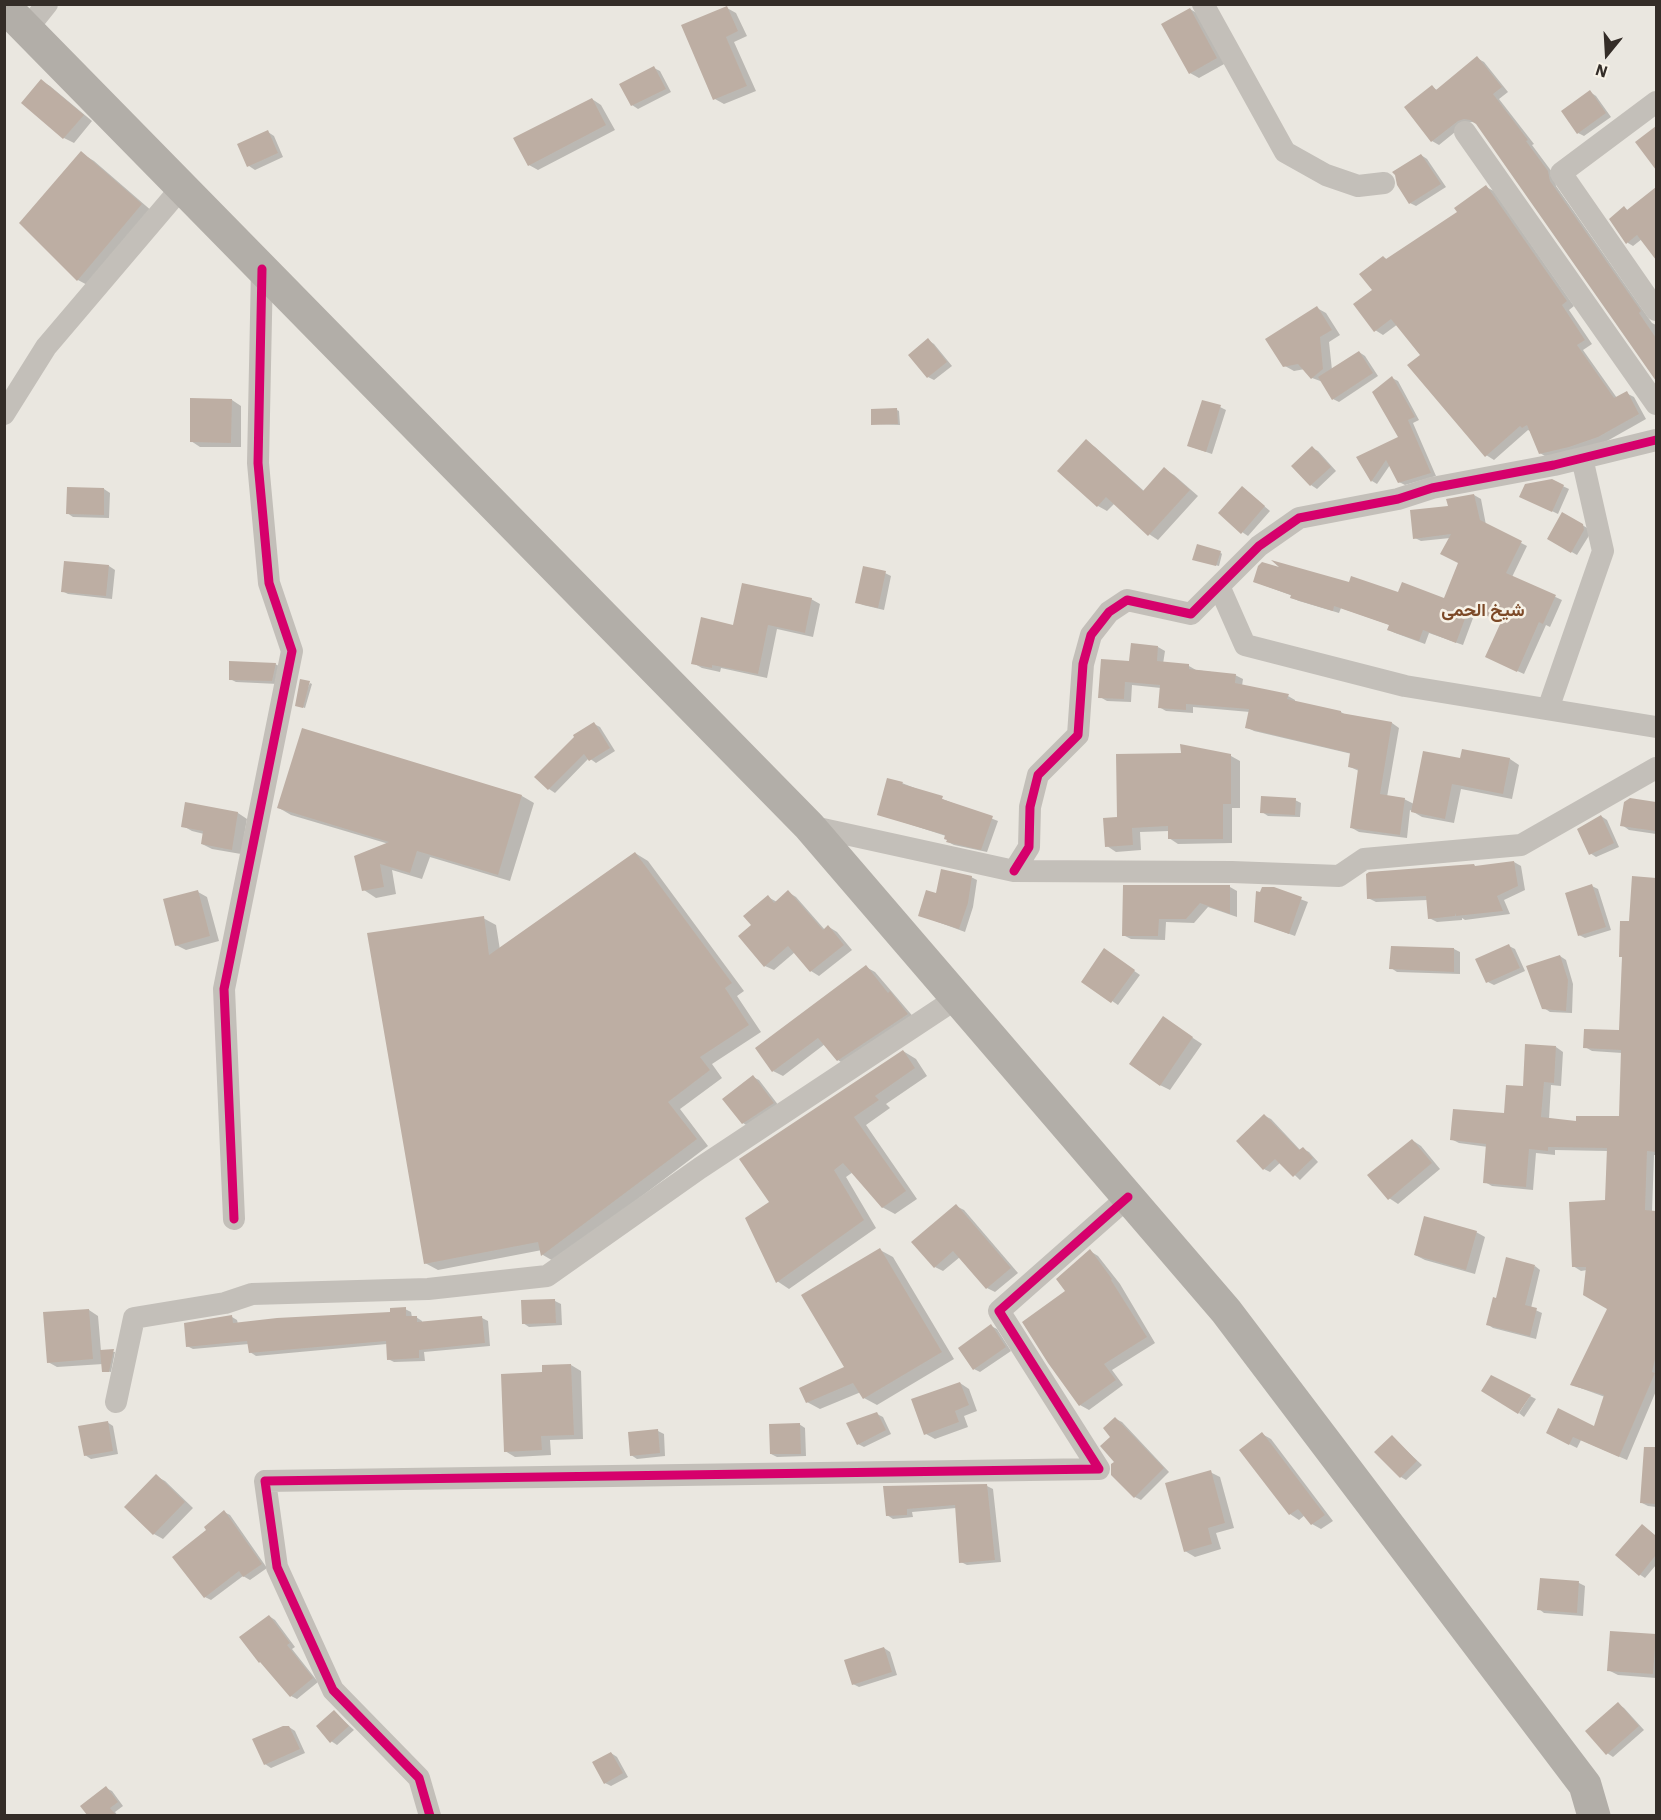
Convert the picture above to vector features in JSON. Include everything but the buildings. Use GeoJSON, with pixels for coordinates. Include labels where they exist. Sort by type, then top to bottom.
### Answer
{"type":"FeatureCollection","features":[{"type":"Feature","properties":{"kind":"main road"},"geometry":{"type":"LineString","coordinates":[[4,6],[37,17],[182,187],[809,826],[1226,1311],[1586,1785],[1594,1815]]}},
{"type":"Feature","properties":{"kind":"street"},"geometry":{"type":"LineString","coordinates":[[1203,4],[1285,152],[1326,175],[1358,186],[1384,183]]}},
{"type":"Feature","properties":{"kind":"street"},"geometry":{"type":"LineString","coordinates":[[1656,102],[1561,173],[1656,310]]}},
{"type":"Feature","properties":{"kind":"street"},"geometry":{"type":"LineString","coordinates":[[1465,132],[1656,404]]}},
{"type":"Feature","properties":{"kind":"street"},"geometry":{"type":"LineString","coordinates":[[4,414],[46,347],[182,187]]}},
{"type":"Feature","properties":{"kind":"street"},"geometry":{"type":"LineString","coordinates":[[234,1219],[224,989],[292,651],[269,583],[258,463],[262,269]]}},
{"type":"Feature","properties":{"kind":"street"},"geometry":{"type":"LineString","coordinates":[[1014,871],[1029,846],[1030,807],[1038,776],[1078,735],[1083,664],[1091,635],[1109,612],[1127,600],[1191,614],[1259,546],[1299,518],[1398,499],[1432,488],[1656,441]]}},
{"type":"Feature","properties":{"kind":"street"},"geometry":{"type":"LineString","coordinates":[[1548,709],[1603,551],[1582,458]]}},
{"type":"Feature","properties":{"kind":"street"},"geometry":{"type":"LineString","coordinates":[[1219,586],[1245,645],[1405,686],[1656,727]]}},
{"type":"Feature","properties":{"kind":"street"},"geometry":{"type":"LineString","coordinates":[[809,826],[1014,871],[1232,872],[1340,876],[1364,859],[1521,844],[1656,768]]}},
{"type":"Feature","properties":{"kind":"street"},"geometry":{"type":"LineString","coordinates":[[116,1402],[134,1318],[225,1303],[252,1294],[428,1289],[547,1276],[700,1168],[957,998]]}},
{"type":"Feature","properties":{"kind":"street"},"geometry":{"type":"LineString","coordinates":[[430,1815],[419,1778],[333,1690],[277,1567],[265,1480],[1099,1469],[999,1311],[1128,1197]]}},
{"type":"Feature","properties":{"kind":"cycle path"},"geometry":{"type":"LineString","coordinates":[[234,1219],[224,989],[292,651],[269,583],[258,463],[262,269]]}},
{"type":"Feature","properties":{"kind":"cycle path"},"geometry":{"type":"LineString","coordinates":[[1014,871],[1029,847],[1030,807],[1038,775],[1078,735],[1083,664],[1091,635],[1109,612],[1127,600],[1191,614],[1259,546],[1299,518],[1398,499],[1432,488],[1554,465],[1656,440]]}},
{"type":"Feature","properties":{"kind":"cycle path"},"geometry":{"type":"LineString","coordinates":[[430,1816],[419,1778],[333,1690],[277,1567],[265,1481],[1099,1469],[999,1311],[1128,1197]]}},
{"type":"Feature","properties":{"kind":"district","name":"شيخ الحمى"},"geometry":{"type":"Point","coordinates":[1483,611]}}]}
